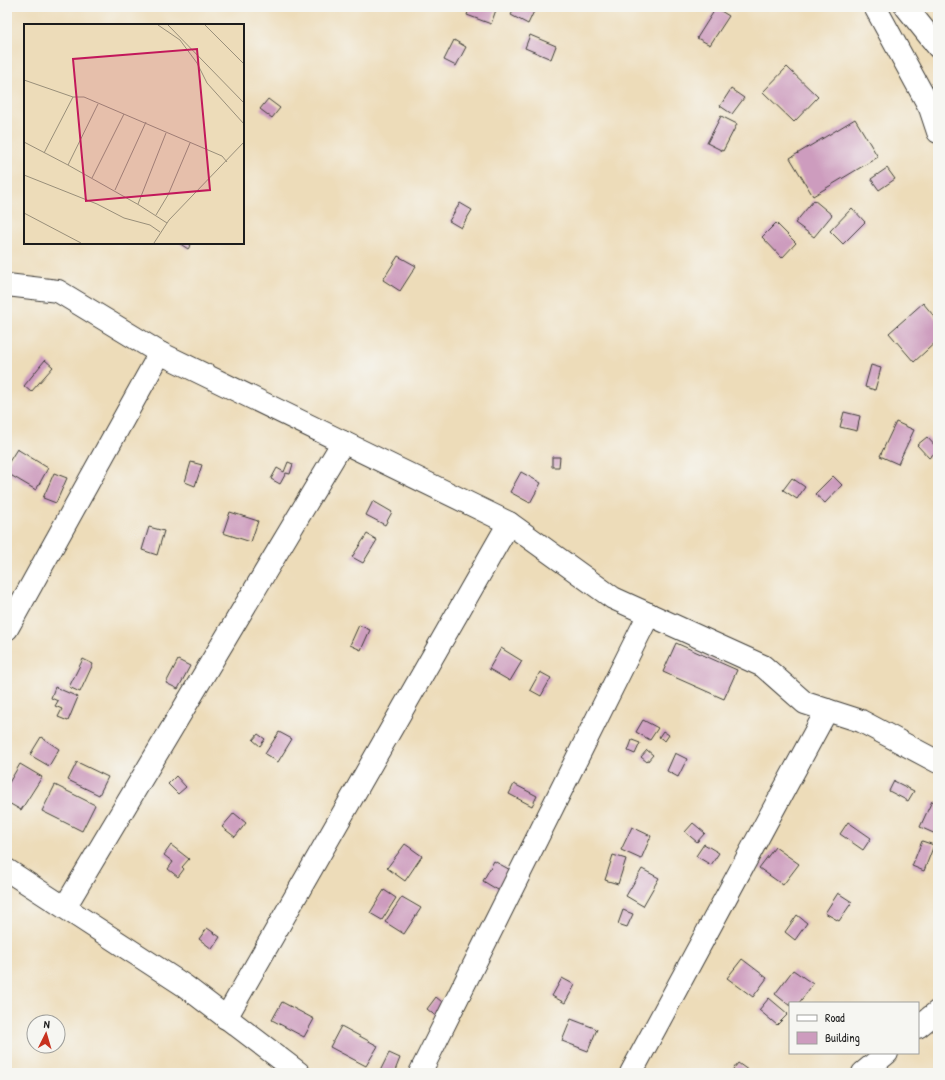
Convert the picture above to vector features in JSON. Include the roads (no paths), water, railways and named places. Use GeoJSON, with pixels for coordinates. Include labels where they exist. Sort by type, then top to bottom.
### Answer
{"type":"FeatureCollection","features":[{"type":"Feature","properties":{"kind":"street"},"geometry":{"type":"LineString","coordinates":[[875,7],[930,108],[938,132]]}},
{"type":"Feature","properties":{"kind":"street"},"geometry":{"type":"LineString","coordinates":[[906,7],[938,47]]}},
{"type":"Feature","properties":{"kind":"street"},"geometry":{"type":"LineString","coordinates":[[7,286],[58,291],[160,353],[509,523],[613,598],[763,666],[805,703],[861,721],[938,762]]}},
{"type":"Feature","properties":{"kind":"street"},"geometry":{"type":"LineString","coordinates":[[7,629],[160,353]]}},
{"type":"Feature","properties":{"kind":"street"},"geometry":{"type":"LineString","coordinates":[[65,907],[343,442]]}},
{"type":"Feature","properties":{"kind":"street"},"geometry":{"type":"LineString","coordinates":[[226,1018],[509,523]]}},
{"type":"Feature","properties":{"kind":"street"},"geometry":{"type":"LineString","coordinates":[[420,1073],[649,614]]}},
{"type":"Feature","properties":{"kind":"street"},"geometry":{"type":"LineString","coordinates":[[631,1073],[827,710]]}},
{"type":"Feature","properties":{"kind":"street"},"geometry":{"type":"LineString","coordinates":[[7,870],[185,986],[299,1073]]}},
{"type":"Feature","properties":{"kind":"street"},"geometry":{"type":"LineString","coordinates":[[919,1026],[938,1011]]}},
{"type":"Feature","properties":{"kind":"street"},"geometry":{"type":"LineString","coordinates":[[863,1073],[886,1054]]}}]}
